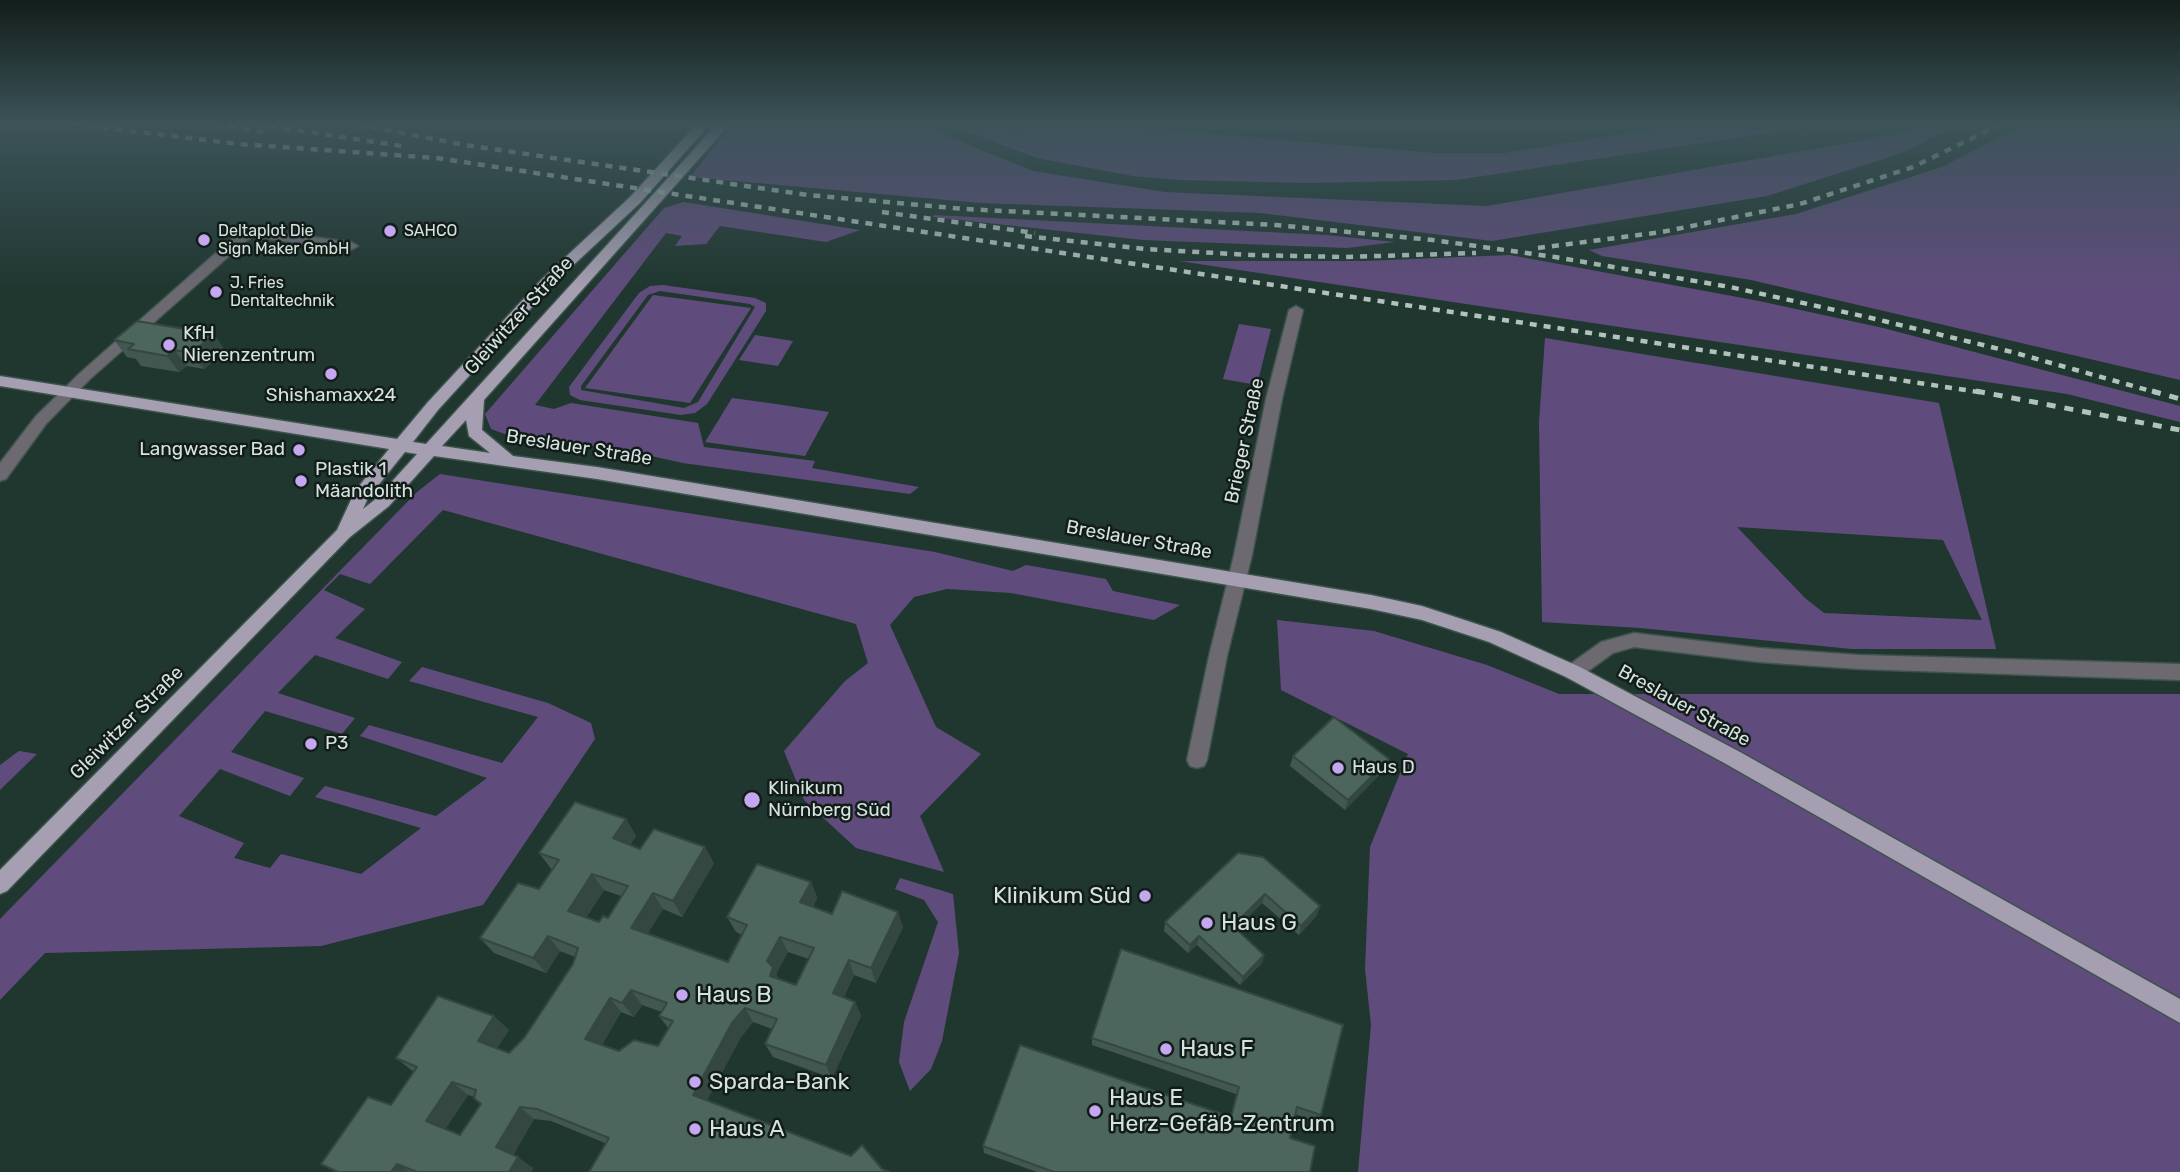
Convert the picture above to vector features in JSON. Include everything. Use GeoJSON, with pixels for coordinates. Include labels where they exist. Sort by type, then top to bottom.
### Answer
{"type":"FeatureCollection","features":[{"type":"Feature","properties":{"kind":"main road","name":"Gleiwitzer Straße"},"geometry":{"type":"LineString","coordinates":[[344,533],[361,495],[400,445],[547,282],[654,179]]}},
{"type":"Feature","properties":{"kind":"main road","name":"Gleiwitzer Straße"},"geometry":{"type":"LineString","coordinates":[[0,884],[344,533],[383,502],[674,179]]}},
{"type":"Feature","properties":{"kind":"main road","name":"Breslauer Straße"},"geometry":{"type":"LineString","coordinates":[[0,381],[429,450],[506,458],[1371,602],[1422,613],[1495,637],[1573,672],[1733,758],[2180,1012]]}},
{"type":"Feature","properties":{"kind":"main road"},"geometry":{"type":"LineString","coordinates":[[477,396],[474,429],[506,458]]}},
{"type":"Feature","properties":{"kind":"street"},"geometry":{"type":"LineString","coordinates":[[0,475],[35,428],[68,392],[240,239],[250,233],[351,246]]}},
{"type":"Feature","properties":{"kind":"street","name":"Brieger Straße"},"geometry":{"type":"LineString","coordinates":[[1197,760],[1218,656],[1238,581],[1274,399],[1296,310]]}},
{"type":"Feature","properties":{"kind":"street"},"geometry":{"type":"LineString","coordinates":[[1573,672],[1607,647],[1634,640],[1759,655],[1859,662],[2180,672]]}},
{"type":"Feature","properties":{"kind":"shaded area"},"geometry":{"type":"Polygon","coordinates":[[[709,179],[1081,179],[1165,192],[1487,206],[1644,179],[1821,179],[1767,196],[1492,241],[1260,213],[981,203],[709,179]]]}},
{"type":"Feature","properties":{"kind":"shaded area"},"geometry":{"type":"Polygon","coordinates":[[[1165,179],[1465,179],[1307,183],[1165,179]]]}},
{"type":"Feature","properties":{"kind":"shaded area"},"geometry":{"type":"Polygon","coordinates":[[[1906,179],[2180,179],[2180,380],[1751,280],[1602,256],[1589,250],[1796,214],[1906,179]]]}},
{"type":"Feature","properties":{"kind":"shaded area"},"geometry":{"type":"Polygon","coordinates":[[[684,202],[860,230],[826,242],[720,226],[706,244],[675,246],[682,236],[666,233],[535,405],[554,409],[571,403],[698,423],[704,447],[815,461],[812,468],[919,487],[910,494],[683,463],[624,450],[510,436],[491,429],[485,414],[664,208],[684,202]]]}},
{"type":"Feature","properties":{"kind":"shaded area"},"geometry":{"type":"Polygon","coordinates":[[[933,217],[1326,235],[1395,242],[1347,248],[1143,240],[933,217]]]}},
{"type":"Feature","properties":{"kind":"shaded area"},"geometry":{"type":"Polygon","coordinates":[[[1510,255],[1759,301],[1883,328],[2180,406],[2180,422],[2067,394],[1179,261],[1364,261],[1510,255]]]}},
{"type":"Feature","properties":{"kind":"shaded area"},"geometry":{"type":"Polygon","coordinates":[[[663,285],[755,298],[766,303],[766,311],[707,404],[695,413],[681,415],[580,400],[570,395],[569,387],[639,293],[650,286],[663,285]],[[660,291],[648,295],[581,386],[581,390],[684,408],[698,402],[755,307],[750,304],[660,291]]]}},
{"type":"Feature","properties":{"kind":"shaded area"},"geometry":{"type":"Polygon","coordinates":[[[653,295],[751,308],[690,403],[585,388],[653,295]]]}},
{"type":"Feature","properties":{"kind":"shaded area"},"geometry":{"type":"Polygon","coordinates":[[[1239,324],[1271,329],[1257,385],[1223,379],[1239,324]]]}},
{"type":"Feature","properties":{"kind":"shaded area"},"geometry":{"type":"Polygon","coordinates":[[[755,335],[793,341],[778,366],[739,360],[755,335]]]}},
{"type":"Feature","properties":{"kind":"shaded area"},"geometry":{"type":"Polygon","coordinates":[[[1545,338],[1939,403],[1996,649],[1852,649],[1640,628],[1542,622],[1539,422],[1545,338]],[[1737,527],[1805,598],[1824,613],[1982,620],[1943,540],[1737,527]]]}},
{"type":"Feature","properties":{"kind":"shaded area"},"geometry":{"type":"Polygon","coordinates":[[[732,398],[829,412],[805,456],[705,442],[732,398]]]}},
{"type":"Feature","properties":{"kind":"shaded area"},"geometry":{"type":"Polygon","coordinates":[[[440,474],[935,552],[1013,571],[1026,565],[1106,579],[1113,591],[1180,605],[1154,620],[1011,593],[947,589],[914,597],[890,625],[936,727],[981,754],[920,816],[944,872],[856,848],[804,800],[784,751],[845,681],[868,663],[856,624],[443,510],[370,584],[340,574],[324,590],[365,609],[335,638],[402,662],[388,679],[315,655],[278,693],[355,718],[342,734],[265,711],[231,752],[304,778],[290,796],[220,769],[179,816],[244,843],[234,858],[270,868],[281,854],[361,874],[421,828],[315,797],[325,786],[436,816],[487,778],[360,736],[369,725],[502,763],[538,717],[409,681],[422,667],[548,703],[591,723],[595,739],[483,905],[321,946],[45,953],[0,1000],[0,919],[417,492],[440,474]]]}},
{"type":"Feature","properties":{"kind":"shaded area"},"geometry":{"type":"Polygon","coordinates":[[[1277,620],[1374,631],[1487,665],[1559,694],[2180,694],[2180,1172],[1358,1172],[1371,1025],[1365,969],[1370,847],[1408,754],[1281,690],[1277,620]]]}},
{"type":"Feature","properties":{"kind":"shaded area"},"geometry":{"type":"Polygon","coordinates":[[[19,751],[37,754],[0,790],[0,765],[19,751]]]}},
{"type":"Feature","properties":{"kind":"shaded area"},"geometry":{"type":"Polygon","coordinates":[[[900,878],[953,894],[959,953],[942,1041],[931,1069],[910,1091],[899,1062],[904,1022],[938,922],[924,900],[895,889],[900,878]]]}},
{"type":"Feature","properties":{"kind":"building"},"geometry":{"type":"Polygon","coordinates":[[[137,321],[214,334],[192,353],[174,350],[167,356],[128,349],[134,344],[114,340],[137,321]]]}},
{"type":"Feature","properties":{"kind":"building","name":"Haus D"},"geometry":{"type":"Polygon","coordinates":[[[1334,717],[1389,759],[1348,800],[1293,756],[1334,717]]]}},
{"type":"Feature","properties":{"kind":"building","name":"Haus B"},"geometry":{"type":"Polygon","coordinates":[[[575,802],[626,819],[613,838],[640,849],[654,829],[705,847],[673,901],[653,893],[631,928],[728,962],[747,925],[727,917],[757,864],[811,882],[800,902],[832,914],[842,891],[898,912],[871,968],[849,960],[833,993],[855,1002],[826,1065],[765,1044],[777,1019],[745,1008],[732,1023],[693,1095],[851,1156],[862,1145],[882,1169],[889,1172],[589,1172],[609,1138],[537,1109],[520,1107],[496,1147],[518,1157],[509,1172],[417,1172],[397,1164],[391,1172],[338,1172],[321,1164],[368,1097],[391,1105],[417,1067],[396,1058],[438,996],[494,1016],[478,1041],[509,1053],[524,1038],[573,964],[578,948],[548,936],[533,958],[480,938],[518,883],[539,889],[559,860],[539,853],[575,802]],[[592,874],[568,911],[599,922],[603,916],[608,918],[628,886],[592,874]],[[780,937],[767,961],[773,967],[770,976],[796,985],[814,948],[780,937]],[[631,990],[622,1003],[610,998],[585,1039],[619,1051],[634,1040],[658,1046],[673,1021],[659,1016],[667,1003],[631,990]],[[452,1082],[426,1121],[460,1135],[481,1104],[474,1098],[476,1090],[452,1082]]]}},
{"type":"Feature","properties":{"kind":"building","name":"Haus G"},"geometry":{"type":"Polygon","coordinates":[[[1238,853],[1263,857],[1320,906],[1301,926],[1265,894],[1233,926],[1264,955],[1243,977],[1199,936],[1190,945],[1165,922],[1238,853]]]}},
{"type":"Feature","properties":{"kind":"building"},"geometry":{"type":"Polygon","coordinates":[[[1121,949],[1343,1025],[1321,1115],[1297,1107],[1290,1138],[1315,1146],[1310,1172],[1054,1172],[983,1146],[1020,1045],[1231,1117],[1239,1087],[1092,1038],[1121,949]]]}},
{"type":"Feature","properties":{"kind":"railway"},"geometry":{"type":"LineString","coordinates":[[573,179],[1985,393]]}},
{"type":"Feature","properties":{"kind":"railway"},"geometry":{"type":"LineString","coordinates":[[696,179],[808,195],[965,209],[1276,225],[1433,240],[1555,257],[1730,287],[1867,317],[2012,352],[2158,393]]}},
{"type":"Feature","properties":{"kind":"railway"},"geometry":{"type":"LineString","coordinates":[[1538,248],[1662,232],[1800,204],[1877,179]]}},
{"type":"Feature","properties":{"kind":"railway"},"geometry":{"type":"LineString","coordinates":[[882,212],[1035,233]]}},
{"type":"Feature","properties":{"kind":"railway"},"geometry":{"type":"LineString","coordinates":[[1025,236],[1145,249],[1251,255],[1345,257],[1476,253]]}},
{"type":"Feature","properties":{"kind":"railway"},"geometry":{"type":"LineString","coordinates":[[1976,391],[2180,430]]}},
{"type":"Feature","properties":{"kind":"railway"},"geometry":{"type":"LineString","coordinates":[[2152,391],[2180,399]]}},
{"type":"Feature","properties":{"kind":"place","name":"SAHCO"},"geometry":{"type":"Point","coordinates":[390,231]}},
{"type":"Feature","properties":{"kind":"place","name":"Deltaplot Die Sign Maker GmbH"},"geometry":{"type":"Point","coordinates":[204,240]}},
{"type":"Feature","properties":{"kind":"place","name":"J. Fries Dentaltechnik"},"geometry":{"type":"Point","coordinates":[216,292]}},
{"type":"Feature","properties":{"kind":"place","name":"KfH Nierenzentrum"},"geometry":{"type":"Point","coordinates":[169,345]}},
{"type":"Feature","properties":{"kind":"place","name":"Shishamaxx24"},"geometry":{"type":"Point","coordinates":[331,374]}},
{"type":"Feature","properties":{"kind":"place","name":"Langwasser Bad"},"geometry":{"type":"Point","coordinates":[299,450]}},
{"type":"Feature","properties":{"kind":"place","name":"Plastik 1 Mäandolith"},"geometry":{"type":"Point","coordinates":[301,481]}},
{"type":"Feature","properties":{"kind":"place","name":"P3"},"geometry":{"type":"Point","coordinates":[311,744]}},
{"type":"Feature","properties":{"kind":"place","name":"Haus D"},"geometry":{"type":"Point","coordinates":[1338,768]}},
{"type":"Feature","properties":{"kind":"place","name":"Klinikum Nürnberg Süd"},"geometry":{"type":"Point","coordinates":[752,800]}},
{"type":"Feature","properties":{"kind":"place","name":"Klinikum Süd"},"geometry":{"type":"Point","coordinates":[1145,896]}},
{"type":"Feature","properties":{"kind":"place","name":"Haus G"},"geometry":{"type":"Point","coordinates":[1207,923]}},
{"type":"Feature","properties":{"kind":"place","name":"Haus B"},"geometry":{"type":"Point","coordinates":[682,995]}},
{"type":"Feature","properties":{"kind":"place","name":"Haus F"},"geometry":{"type":"Point","coordinates":[1166,1049]}},
{"type":"Feature","properties":{"kind":"place","name":"Sparda-Bank"},"geometry":{"type":"Point","coordinates":[695,1082]}},
{"type":"Feature","properties":{"kind":"place","name":"Haus E Herz-Gefäß-Zentrum"},"geometry":{"type":"Point","coordinates":[1095,1111]}},
{"type":"Feature","properties":{"kind":"place","name":"Haus A"},"geometry":{"type":"Point","coordinates":[695,1129]}}]}
